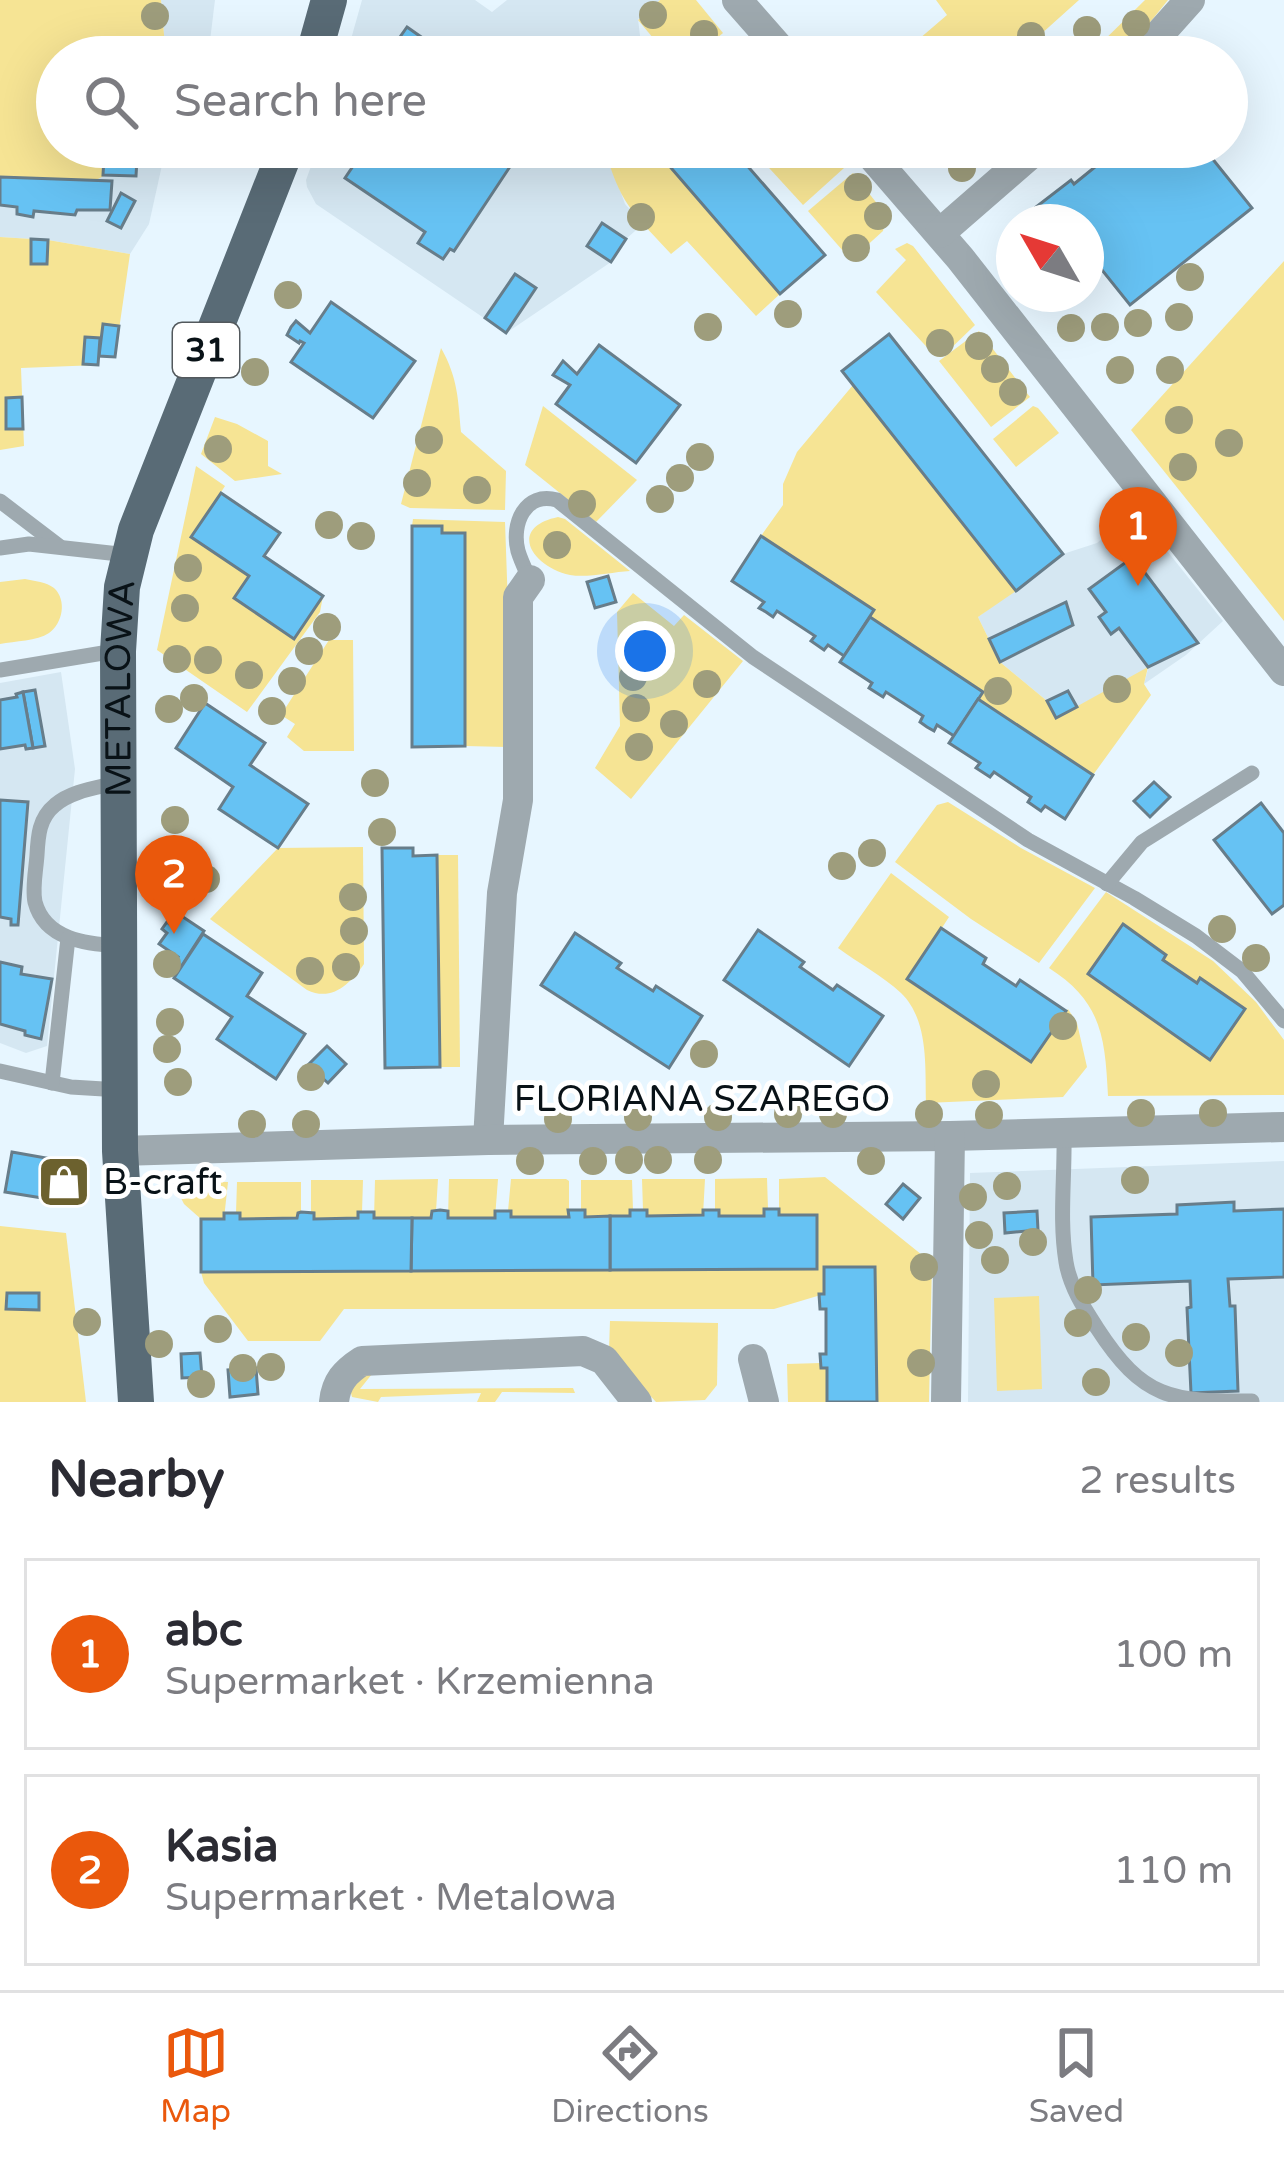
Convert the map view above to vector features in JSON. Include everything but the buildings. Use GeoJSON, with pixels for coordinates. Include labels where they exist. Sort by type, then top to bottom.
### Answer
{"type":"FeatureCollection","features":[{"type":"Feature","properties":{"kind":"main road"},"geometry":{"type":"LineString","coordinates":[[319,36],[329,0]]}},
{"type":"Feature","properties":{"kind":"main road","name":"METALOWA"},"geometry":{"type":"LineString","coordinates":[[136,1402],[120,1150],[119,613],[111,552],[147,495],[278,168]]}},
{"type":"Feature","properties":{"kind":"street"},"geometry":{"type":"LineString","coordinates":[[737,0],[769,36]]}},
{"type":"Feature","properties":{"kind":"street"},"geometry":{"type":"LineString","coordinates":[[1158,36],[1190,0]]}},
{"type":"Feature","properties":{"kind":"street"},"geometry":{"type":"LineString","coordinates":[[883,168],[940,233],[1284,671]]}},
{"type":"Feature","properties":{"kind":"street"},"geometry":{"type":"LineString","coordinates":[[940,233],[1015,168]]}},
{"type":"Feature","properties":{"kind":"street"},"geometry":{"type":"LineString","coordinates":[[488,1140],[502,893],[518,800],[518,597],[530,580]]}},
{"type":"Feature","properties":{"kind":"street","name":"FLORIANA SZAREGO"},"geometry":{"type":"LineString","coordinates":[[120,1150],[1284,1127]]}},
{"type":"Feature","properties":{"kind":"street"},"geometry":{"type":"LineString","coordinates":[[946,1402],[950,1136]]}},
{"type":"Feature","properties":{"kind":"street"},"geometry":{"type":"LineString","coordinates":[[334,1402],[342,1377],[362,1361],[583,1351],[604,1360],[637,1402]]}},
{"type":"Feature","properties":{"kind":"street"},"geometry":{"type":"LineString","coordinates":[[753,1359],[764,1402]]}},
{"type":"Feature","properties":{"kind":"lane"},"geometry":{"type":"LineString","coordinates":[[530,580],[517,548],[517,525],[524,508],[546,497],[557,500],[740,647],[1028,841],[1196,936],[1241,971],[1284,1021]]}},
{"type":"Feature","properties":{"kind":"lane"},"geometry":{"type":"LineString","coordinates":[[0,500],[60,547]]}},
{"type":"Feature","properties":{"kind":"lane"},"geometry":{"type":"LineString","coordinates":[[0,548],[29,544],[111,552]]}},
{"type":"Feature","properties":{"kind":"lane"},"geometry":{"type":"LineString","coordinates":[[0,670],[118,651]]}},
{"type":"Feature","properties":{"kind":"lane"},"geometry":{"type":"LineString","coordinates":[[1106,884],[1142,842],[1252,773]]}},
{"type":"Feature","properties":{"kind":"lane"},"geometry":{"type":"LineString","coordinates":[[118,782],[66,797],[49,811],[40,826],[35,902],[46,922],[68,938],[119,946]]}},
{"type":"Feature","properties":{"kind":"lane"},"geometry":{"type":"LineString","coordinates":[[52,1083],[68,938]]}},
{"type":"Feature","properties":{"kind":"lane"},"geometry":{"type":"LineString","coordinates":[[0,1071],[52,1083],[120,1090]]}},
{"type":"Feature","properties":{"kind":"lane"},"geometry":{"type":"LineString","coordinates":[[1064,1133],[1061,1201],[1066,1261],[1077,1294],[1116,1357],[1133,1376],[1159,1392],[1203,1402],[1252,1401]]}},
{"type":"Feature","properties":{"kind":"shaded area"},"geometry":{"type":"Polygon","coordinates":[[[0,0],[161,0],[164,36],[36,36],[36,168],[119,168],[94,181],[0,177],[0,0]]]}},
{"type":"Feature","properties":{"kind":"shaded area"},"geometry":{"type":"Polygon","coordinates":[[[161,0],[215,0],[211,36],[164,36],[161,0]]]}},
{"type":"Feature","properties":{"kind":"shaded area"},"geometry":{"type":"Polygon","coordinates":[[[362,0],[475,0],[492,12],[507,0],[660,0],[638,19],[640,36],[352,36],[362,0]]]}},
{"type":"Feature","properties":{"kind":"shaded area"},"geometry":{"type":"Polygon","coordinates":[[[660,0],[696,0],[723,33],[651,36],[638,20],[660,0]]]}},
{"type":"Feature","properties":{"kind":"shaded area"},"geometry":{"type":"Polygon","coordinates":[[[936,0],[1079,0],[1041,36],[922,36],[947,15],[936,0]]]}},
{"type":"Feature","properties":{"kind":"shaded area"},"geometry":{"type":"Polygon","coordinates":[[[1145,0],[1168,0],[1139,36],[1108,36],[1145,0]]]}},
{"type":"Feature","properties":{"kind":"shaded area"},"geometry":{"type":"Polygon","coordinates":[[[117,168],[161,168],[149,224],[130,254],[0,237],[0,177],[103,175],[117,168]]]}},
{"type":"Feature","properties":{"kind":"shaded area"},"geometry":{"type":"Polygon","coordinates":[[[310,168],[612,168],[625,204],[643,224],[611,262],[506,333],[316,204],[306,180],[310,168]]]}},
{"type":"Feature","properties":{"kind":"shaded area"},"geometry":{"type":"Polygon","coordinates":[[[611,168],[671,168],[780,294],[756,316],[687,241],[671,254],[618,187],[611,168]]]}},
{"type":"Feature","properties":{"kind":"shaded area"},"geometry":{"type":"Polygon","coordinates":[[[769,168],[844,168],[803,205],[769,168]]]}},
{"type":"Feature","properties":{"kind":"shaded area"},"geometry":{"type":"Polygon","coordinates":[[[853,173],[886,215],[883,231],[851,260],[808,211],[853,173]]]}},
{"type":"Feature","properties":{"kind":"shaded area"},"geometry":{"type":"Polygon","coordinates":[[[0,237],[130,254],[115,357],[99,356],[98,365],[21,368],[24,446],[0,450],[0,237]]]}},
{"type":"Feature","properties":{"kind":"shaded area"},"geometry":{"type":"Polygon","coordinates":[[[907,243],[975,325],[942,357],[935,356],[876,292],[906,260],[895,249],[907,243]]]}},
{"type":"Feature","properties":{"kind":"shaded area"},"geometry":{"type":"Polygon","coordinates":[[[1284,261],[1284,621],[1131,430],[1284,261]]]}},
{"type":"Feature","properties":{"kind":"shaded area"},"geometry":{"type":"Polygon","coordinates":[[[979,331],[1030,397],[991,427],[939,361],[979,331]]]}},
{"type":"Feature","properties":{"kind":"shaded area"},"geometry":{"type":"Polygon","coordinates":[[[441,348],[454,379],[461,432],[506,471],[505,510],[401,504],[441,348]]]}},
{"type":"Feature","properties":{"kind":"shaded area"},"geometry":{"type":"Polygon","coordinates":[[[853,385],[1016,591],[978,617],[1000,662],[1047,701],[1056,718],[1148,667],[1144,684],[1151,695],[1093,775],[978,699],[983,691],[870,617],[873,610],[761,536],[783,505],[783,484],[797,452],[853,385]]]}},
{"type":"Feature","properties":{"kind":"shaded area"},"geometry":{"type":"Polygon","coordinates":[[[543,406],[637,480],[596,522],[525,465],[543,406]]]}},
{"type":"Feature","properties":{"kind":"shaded area"},"geometry":{"type":"Polygon","coordinates":[[[1033,406],[1059,433],[1016,467],[993,439],[1033,406]]]}},
{"type":"Feature","properties":{"kind":"shaded area"},"geometry":{"type":"Polygon","coordinates":[[[215,417],[268,441],[268,466],[282,474],[235,481],[201,454],[215,417]]]}},
{"type":"Feature","properties":{"kind":"shaded area"},"geometry":{"type":"Polygon","coordinates":[[[196,466],[225,486],[192,537],[249,576],[235,599],[294,638],[323,596],[320,612],[247,712],[157,650],[196,466]]]}},
{"type":"Feature","properties":{"kind":"shaded area"},"geometry":{"type":"Polygon","coordinates":[[[1136,512],[1223,621],[1144,684],[1148,669],[1056,718],[1047,701],[1000,662],[978,617],[1063,554],[1097,543],[1136,512]]]}},
{"type":"Feature","properties":{"kind":"shaded area"},"geometry":{"type":"Polygon","coordinates":[[[558,517],[630,571],[577,576],[545,564],[529,538],[542,522],[558,517]]]}},
{"type":"Feature","properties":{"kind":"shaded area"},"geometry":{"type":"Polygon","coordinates":[[[413,519],[505,522],[507,747],[465,746],[465,534],[412,526],[413,519]]]}},
{"type":"Feature","properties":{"kind":"shaded area"},"geometry":{"type":"Polygon","coordinates":[[[25,579],[54,588],[61,599],[60,618],[44,636],[0,644],[0,582],[25,579]]]}},
{"type":"Feature","properties":{"kind":"shaded area"},"geometry":{"type":"Polygon","coordinates":[[[633,593],[674,626],[684,615],[743,661],[631,799],[595,768],[620,726],[617,612],[633,593]]]}},
{"type":"Feature","properties":{"kind":"shaded area"},"geometry":{"type":"Polygon","coordinates":[[[329,640],[353,640],[354,751],[304,751],[287,737],[295,724],[281,715],[329,640]]]}},
{"type":"Feature","properties":{"kind":"shaded area"},"geometry":{"type":"Polygon","coordinates":[[[61,672],[75,769],[47,1046],[26,1053],[0,1043],[0,683],[61,672]]]}},
{"type":"Feature","properties":{"kind":"shaded area"},"geometry":{"type":"Polygon","coordinates":[[[948,802],[1095,888],[1039,963],[895,862],[937,805],[948,802]]]}},
{"type":"Feature","properties":{"kind":"shaded area"},"geometry":{"type":"Polygon","coordinates":[[[363,847],[364,964],[340,989],[324,994],[307,990],[210,919],[278,848],[363,847]]]}},
{"type":"Feature","properties":{"kind":"shaded area"},"geometry":{"type":"Polygon","coordinates":[[[437,855],[458,855],[460,1067],[440,1067],[437,855]]]}},
{"type":"Feature","properties":{"kind":"shaded area"},"geometry":{"type":"Polygon","coordinates":[[[891,873],[949,917],[908,980],[1030,1062],[1068,1009],[1077,1023],[1087,1067],[1063,1097],[926,1103],[924,1045],[910,1004],[838,948],[891,873]]]}},
{"type":"Feature","properties":{"kind":"shaded area"},"geometry":{"type":"Polygon","coordinates":[[[1106,892],[1213,961],[1256,1002],[1284,1040],[1284,1095],[1108,1096],[1097,1023],[1080,994],[1049,968],[1106,892]]]}},
{"type":"Feature","properties":{"kind":"shaded area"},"geometry":{"type":"Polygon","coordinates":[[[1284,1161],[1284,1402],[968,1402],[970,1173],[1284,1161]]]}},
{"type":"Feature","properties":{"kind":"shaded area"},"geometry":{"type":"Polygon","coordinates":[[[825,1177],[932,1263],[929,1402],[877,1402],[874,1267],[824,1267],[824,1294],[774,1309],[344,1309],[320,1341],[248,1341],[204,1283],[201,1272],[816,1269],[817,1216],[779,1215],[779,1179],[825,1177]]]}},
{"type":"Feature","properties":{"kind":"shaded area"},"geometry":{"type":"Polygon","coordinates":[[[767,1178],[764,1216],[719,1216],[715,1179],[767,1178]]]}},
{"type":"Feature","properties":{"kind":"shaded area"},"geometry":{"type":"Polygon","coordinates":[[[438,1179],[436,1211],[431,1218],[374,1218],[375,1180],[438,1179]]]}},
{"type":"Feature","properties":{"kind":"shaded area"},"geometry":{"type":"Polygon","coordinates":[[[449,1179],[498,1179],[495,1218],[448,1218],[449,1179]]]}},
{"type":"Feature","properties":{"kind":"shaded area"},"geometry":{"type":"Polygon","coordinates":[[[511,1179],[566,1179],[569,1217],[511,1217],[511,1179]]]}},
{"type":"Feature","properties":{"kind":"shaded area"},"geometry":{"type":"Polygon","coordinates":[[[642,1179],[705,1179],[703,1215],[647,1216],[642,1179]]]}},
{"type":"Feature","properties":{"kind":"shaded area"},"geometry":{"type":"Polygon","coordinates":[[[311,1180],[363,1180],[358,1218],[314,1219],[311,1180]]]}},
{"type":"Feature","properties":{"kind":"shaded area"},"geometry":{"type":"Polygon","coordinates":[[[581,1180],[632,1180],[630,1216],[585,1217],[581,1180]]]}},
{"type":"Feature","properties":{"kind":"shaded area"},"geometry":{"type":"Polygon","coordinates":[[[191,1181],[228,1182],[224,1219],[201,1219],[184,1204],[180,1196],[191,1181]]]}},
{"type":"Feature","properties":{"kind":"shaded area"},"geometry":{"type":"Polygon","coordinates":[[[237,1182],[301,1182],[301,1212],[297,1218],[240,1219],[237,1182]]]}},
{"type":"Feature","properties":{"kind":"shaded area"},"geometry":{"type":"Polygon","coordinates":[[[0,1226],[66,1233],[86,1402],[0,1402],[0,1226]]]}},
{"type":"Feature","properties":{"kind":"shaded area"},"geometry":{"type":"Polygon","coordinates":[[[1039,1296],[1042,1389],[997,1391],[994,1298],[1039,1296]]]}},
{"type":"Feature","properties":{"kind":"shaded area"},"geometry":{"type":"Polygon","coordinates":[[[610,1321],[718,1323],[717,1385],[705,1400],[656,1402],[609,1350],[610,1321]]]}},
{"type":"Feature","properties":{"kind":"shaded area"},"geometry":{"type":"Polygon","coordinates":[[[821,1363],[821,1368],[827,1368],[827,1402],[788,1402],[787,1364],[821,1363]]]}},
{"type":"Feature","properties":{"kind":"shaded area"},"geometry":{"type":"Polygon","coordinates":[[[376,1369],[360,1389],[573,1388],[575,1393],[502,1392],[495,1402],[477,1402],[481,1393],[381,1397],[378,1402],[352,1397],[349,1385],[376,1369]]]}},
{"type":"Feature","properties":{"kind":"place","name":"abc"},"geometry":{"type":"Point","coordinates":[1138,586]}},
{"type":"Feature","properties":{"kind":"place","name":"Kasia"},"geometry":{"type":"Point","coordinates":[174,934]}},
{"type":"Feature","properties":{"kind":"place","name":"B-craft"},"geometry":{"type":"Point","coordinates":[64,1182]}}]}
